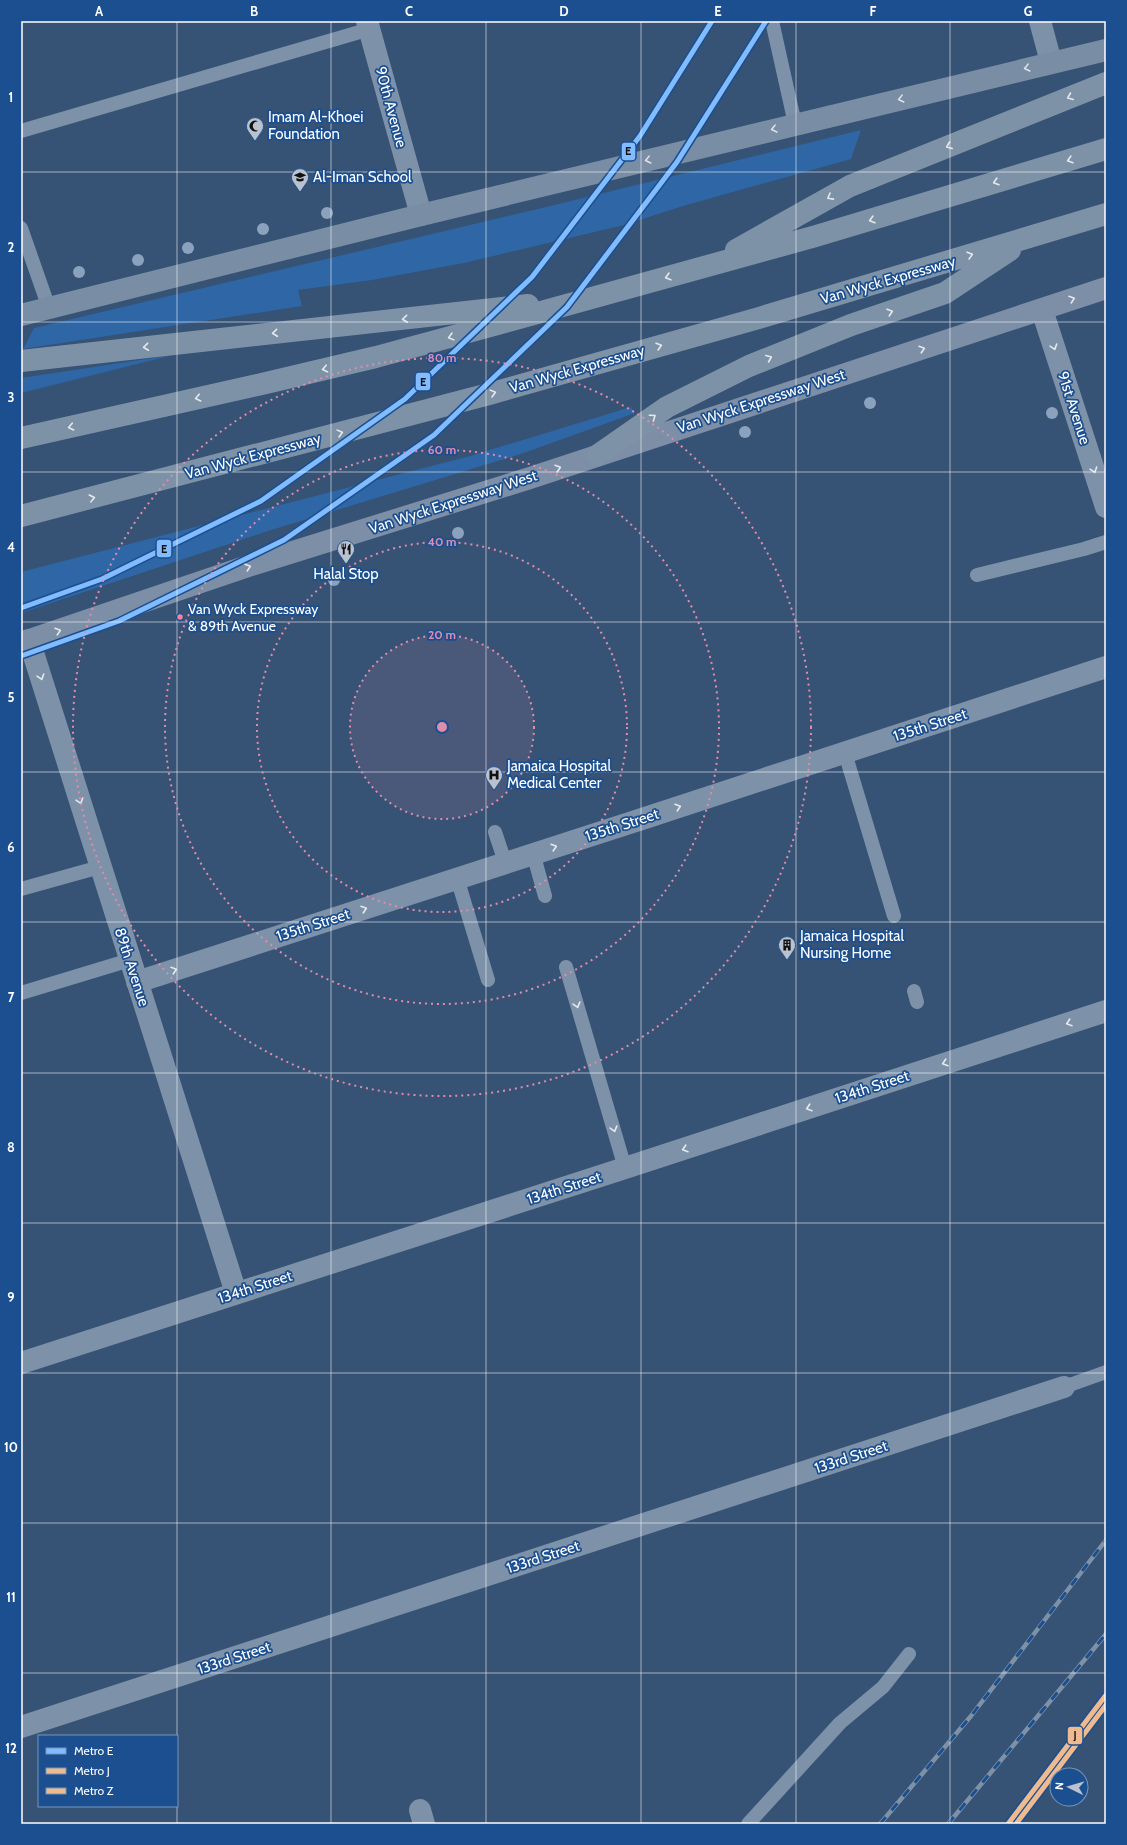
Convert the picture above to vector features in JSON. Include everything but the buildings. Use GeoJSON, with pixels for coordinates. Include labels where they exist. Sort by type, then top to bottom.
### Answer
{"type":"FeatureCollection","features":[{"type":"Feature","properties":{"kind":"highway"},"geometry":{"type":"LineString","coordinates":[[706,267],[850,186],[1106,83]]}},
{"type":"Feature","properties":{"kind":"highway"},"geometry":{"type":"LineString","coordinates":[[21,438],[368,358],[823,234],[1106,149]]}},
{"type":"Feature","properties":{"kind":"highway","name":"Van Wyck Expressway"},"geometry":{"type":"LineString","coordinates":[[21,516],[489,394],[759,318],[1106,214]]}},
{"type":"Feature","properties":{"kind":"highway"},"geometry":{"type":"LineString","coordinates":[[598,455],[668,407],[749,366],[851,325],[945,293],[1029,238]]}},
{"type":"Feature","properties":{"kind":"highway"},"geometry":{"type":"LineString","coordinates":[[21,361],[596,297]]}},
{"type":"Feature","properties":{"kind":"main road"},"geometry":{"type":"LineString","coordinates":[[21,315],[421,215],[1051,62],[1106,50]]}},
{"type":"Feature","properties":{"kind":"main road"},"geometry":{"type":"LineString","coordinates":[[1042,310],[1106,288]]}},
{"type":"Feature","properties":{"kind":"main road","name":"Van Wyck Expressway West"},"geometry":{"type":"LineString","coordinates":[[25,641],[248,566],[598,455],[885,360],[1042,310]]}},
{"type":"Feature","properties":{"kind":"street"},"geometry":{"type":"LineString","coordinates":[[1040,21],[1051,62]]}},
{"type":"Feature","properties":{"kind":"street","name":"90th Avenue"},"geometry":{"type":"LineString","coordinates":[[369,25],[421,215]]}},
{"type":"Feature","properties":{"kind":"street","name":"91st Avenue"},"geometry":{"type":"LineString","coordinates":[[1042,310],[1106,507]]}},
{"type":"Feature","properties":{"kind":"street","name":"89th Avenue"},"geometry":{"type":"LineString","coordinates":[[25,641],[100,867],[236,1293]]}},
{"type":"Feature","properties":{"kind":"street","name":"135th Street"},"geometry":{"type":"LineString","coordinates":[[137,982],[1106,667]]}},
{"type":"Feature","properties":{"kind":"street","name":"134th Street"},"geometry":{"type":"LineString","coordinates":[[21,1363],[1106,1011]]}},
{"type":"Feature","properties":{"kind":"street","name":"133rd Street"},"geometry":{"type":"LineString","coordinates":[[21,1727],[1064,1387]]}},
{"type":"Feature","properties":{"kind":"lane"},"geometry":{"type":"LineString","coordinates":[[772,21],[795,124]]}},
{"type":"Feature","properties":{"kind":"lane"},"geometry":{"type":"LineString","coordinates":[[21,130],[369,25]]}},
{"type":"Feature","properties":{"kind":"lane"},"geometry":{"type":"LineString","coordinates":[[21,228],[50,308]]}},
{"type":"Feature","properties":{"kind":"lane"},"geometry":{"type":"LineString","coordinates":[[978,575],[1084,549],[1106,542]]}},
{"type":"Feature","properties":{"kind":"lane"},"geometry":{"type":"LineString","coordinates":[[845,753],[894,916]]}},
{"type":"Feature","properties":{"kind":"lane"},"geometry":{"type":"LineString","coordinates":[[496,832],[505,862]]}},
{"type":"Feature","properties":{"kind":"lane"},"geometry":{"type":"LineString","coordinates":[[533,853],[546,896]]}},
{"type":"Feature","properties":{"kind":"lane"},"geometry":{"type":"LineString","coordinates":[[21,889],[100,867]]}},
{"type":"Feature","properties":{"kind":"lane"},"geometry":{"type":"LineString","coordinates":[[457,878],[488,980]]}},
{"type":"Feature","properties":{"kind":"lane"},"geometry":{"type":"LineString","coordinates":[[21,993],[130,960]]}},
{"type":"Feature","properties":{"kind":"lane"},"geometry":{"type":"LineString","coordinates":[[566,967],[625,1168]]}},
{"type":"Feature","properties":{"kind":"lane"},"geometry":{"type":"LineString","coordinates":[[1064,1387],[1106,1372]]}},
{"type":"Feature","properties":{"kind":"lane"},"geometry":{"type":"LineString","coordinates":[[748,1824],[840,1722],[883,1687],[909,1654]]}},
{"type":"Feature","properties":{"kind":"shaded area"},"geometry":{"type":"Polygon","coordinates":[[[861,130],[851,159],[683,206],[624,225],[464,263],[372,280],[298,290],[302,306],[23,349],[34,328],[542,208],[861,130]]]}},
{"type":"Feature","properties":{"kind":"shaded area"},"geometry":{"type":"Polygon","coordinates":[[[173,355],[21,393],[21,378],[173,355]]]}},
{"type":"Feature","properties":{"kind":"shaded area"},"geometry":{"type":"Polygon","coordinates":[[[631,407],[635,413],[521,454],[268,531],[21,613],[21,572],[470,456],[631,407]]]}},
{"type":"Feature","properties":{"kind":"railway"},"geometry":{"type":"LineString","coordinates":[[880,1824],[971,1716],[1106,1540]]}},
{"type":"Feature","properties":{"kind":"railway"},"geometry":{"type":"LineString","coordinates":[[948,1824],[1106,1634]]}},
{"type":"Feature","properties":{"kind":"metro line","name":"E"},"geometry":{"type":"LineString","coordinates":[[21,608],[102,579],[261,501],[405,399],[532,277],[640,136],[712,21]]}},
{"type":"Feature","properties":{"kind":"metro line","name":"E"},"geometry":{"type":"LineString","coordinates":[[21,656],[119,621],[284,540],[434,435],[567,307],[677,162],[766,21]]}},
{"type":"Feature","properties":{"kind":"metro line","name":"J"},"geometry":{"type":"LineString","coordinates":[[1008,1824],[1106,1695]]}},
{"type":"Feature","properties":{"kind":"metro line","name":"Z"},"geometry":{"type":"LineString","coordinates":[[1016,1824],[1106,1705]]}},
{"type":"Feature","properties":{"kind":"place","name":"Imam Al-Khoei Foundation"},"geometry":{"type":"Point","coordinates":[255,141]}},
{"type":"Feature","properties":{"kind":"place","name":"Al-Iman School"},"geometry":{"type":"Point","coordinates":[300,192]}},
{"type":"Feature","properties":{"kind":"place","name":"Halal Stop"},"geometry":{"type":"Point","coordinates":[346,564]}},
{"type":"Feature","properties":{"kind":"place","name":"Van Wyck Expressway & 89th Avenue"},"geometry":{"type":"Point","coordinates":[180,617]}},
{"type":"Feature","properties":{"kind":"place","name":"Jamaica Hospital Medical Center"},"geometry":{"type":"Point","coordinates":[494,790]}},
{"type":"Feature","properties":{"kind":"place","name":"Jamaica Hospital Nursing Home"},"geometry":{"type":"Point","coordinates":[787,960]}}]}
